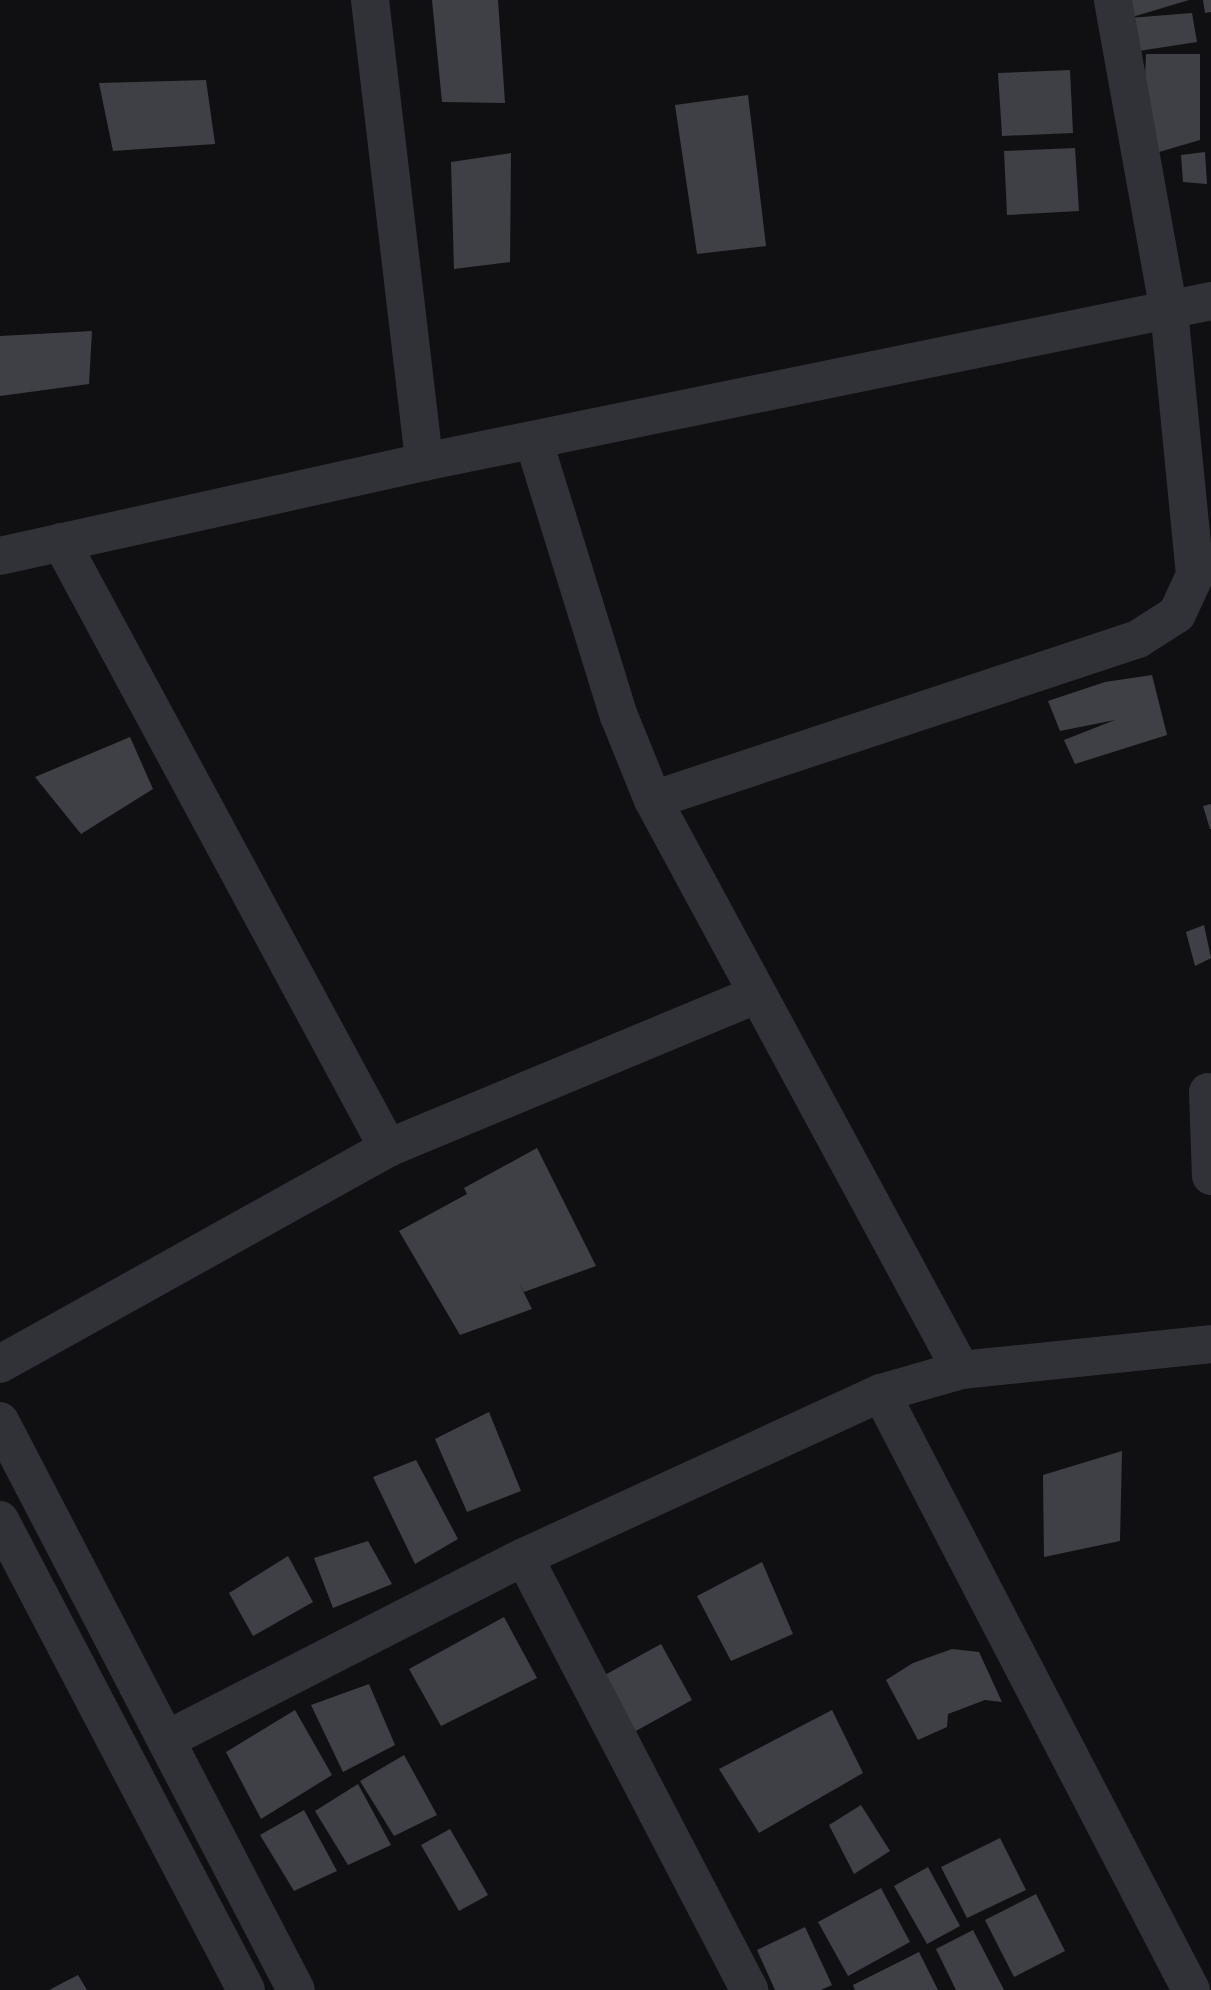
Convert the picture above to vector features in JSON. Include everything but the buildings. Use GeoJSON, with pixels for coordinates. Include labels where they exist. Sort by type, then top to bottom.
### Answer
{"type":"FeatureCollection","features":[{"type":"Feature","properties":{"kind":"street"},"geometry":{"type":"LineString","coordinates":[[370,0],[424,462]]}},
{"type":"Feature","properties":{"kind":"street"},"geometry":{"type":"LineString","coordinates":[[653,800],[1138,639],[1177,614],[1203,574],[1169,312],[1113,0]]}},
{"type":"Feature","properties":{"kind":"street"},"geometry":{"type":"LineString","coordinates":[[0,556],[424,462],[534,442],[1169,312],[1211,301]]}},
{"type":"Feature","properties":{"kind":"street"},"geometry":{"type":"LineString","coordinates":[[534,442],[620,716],[653,800],[755,995],[961,1370]]}},
{"type":"Feature","properties":{"kind":"street"},"geometry":{"type":"LineString","coordinates":[[61,542],[388,1148]]}},
{"type":"Feature","properties":{"kind":"street"},"geometry":{"type":"LineString","coordinates":[[0,1364],[388,1148],[755,995]]}},
{"type":"Feature","properties":{"kind":"street"},"geometry":{"type":"LineString","coordinates":[[1208,1092],[1211,1176]]}},
{"type":"Feature","properties":{"kind":"street"},"geometry":{"type":"LineString","coordinates":[[166,1740],[524,1557],[881,1394],[961,1370],[1211,1344]]}},
{"type":"Feature","properties":{"kind":"street"},"geometry":{"type":"LineString","coordinates":[[881,1394],[1191,1990]]}},
{"type":"Feature","properties":{"kind":"street"},"geometry":{"type":"LineString","coordinates":[[0,1421],[296,1990]]}},
{"type":"Feature","properties":{"kind":"street"},"geometry":{"type":"LineString","coordinates":[[0,1520],[246,1990]]}},
{"type":"Feature","properties":{"kind":"street"},"geometry":{"type":"LineString","coordinates":[[524,1557],[749,1990]]}},
{"type":"Feature","properties":{"kind":"street"},"geometry":{"type":"LineString","coordinates":[[41,1600],[83,1581]]}}]}
